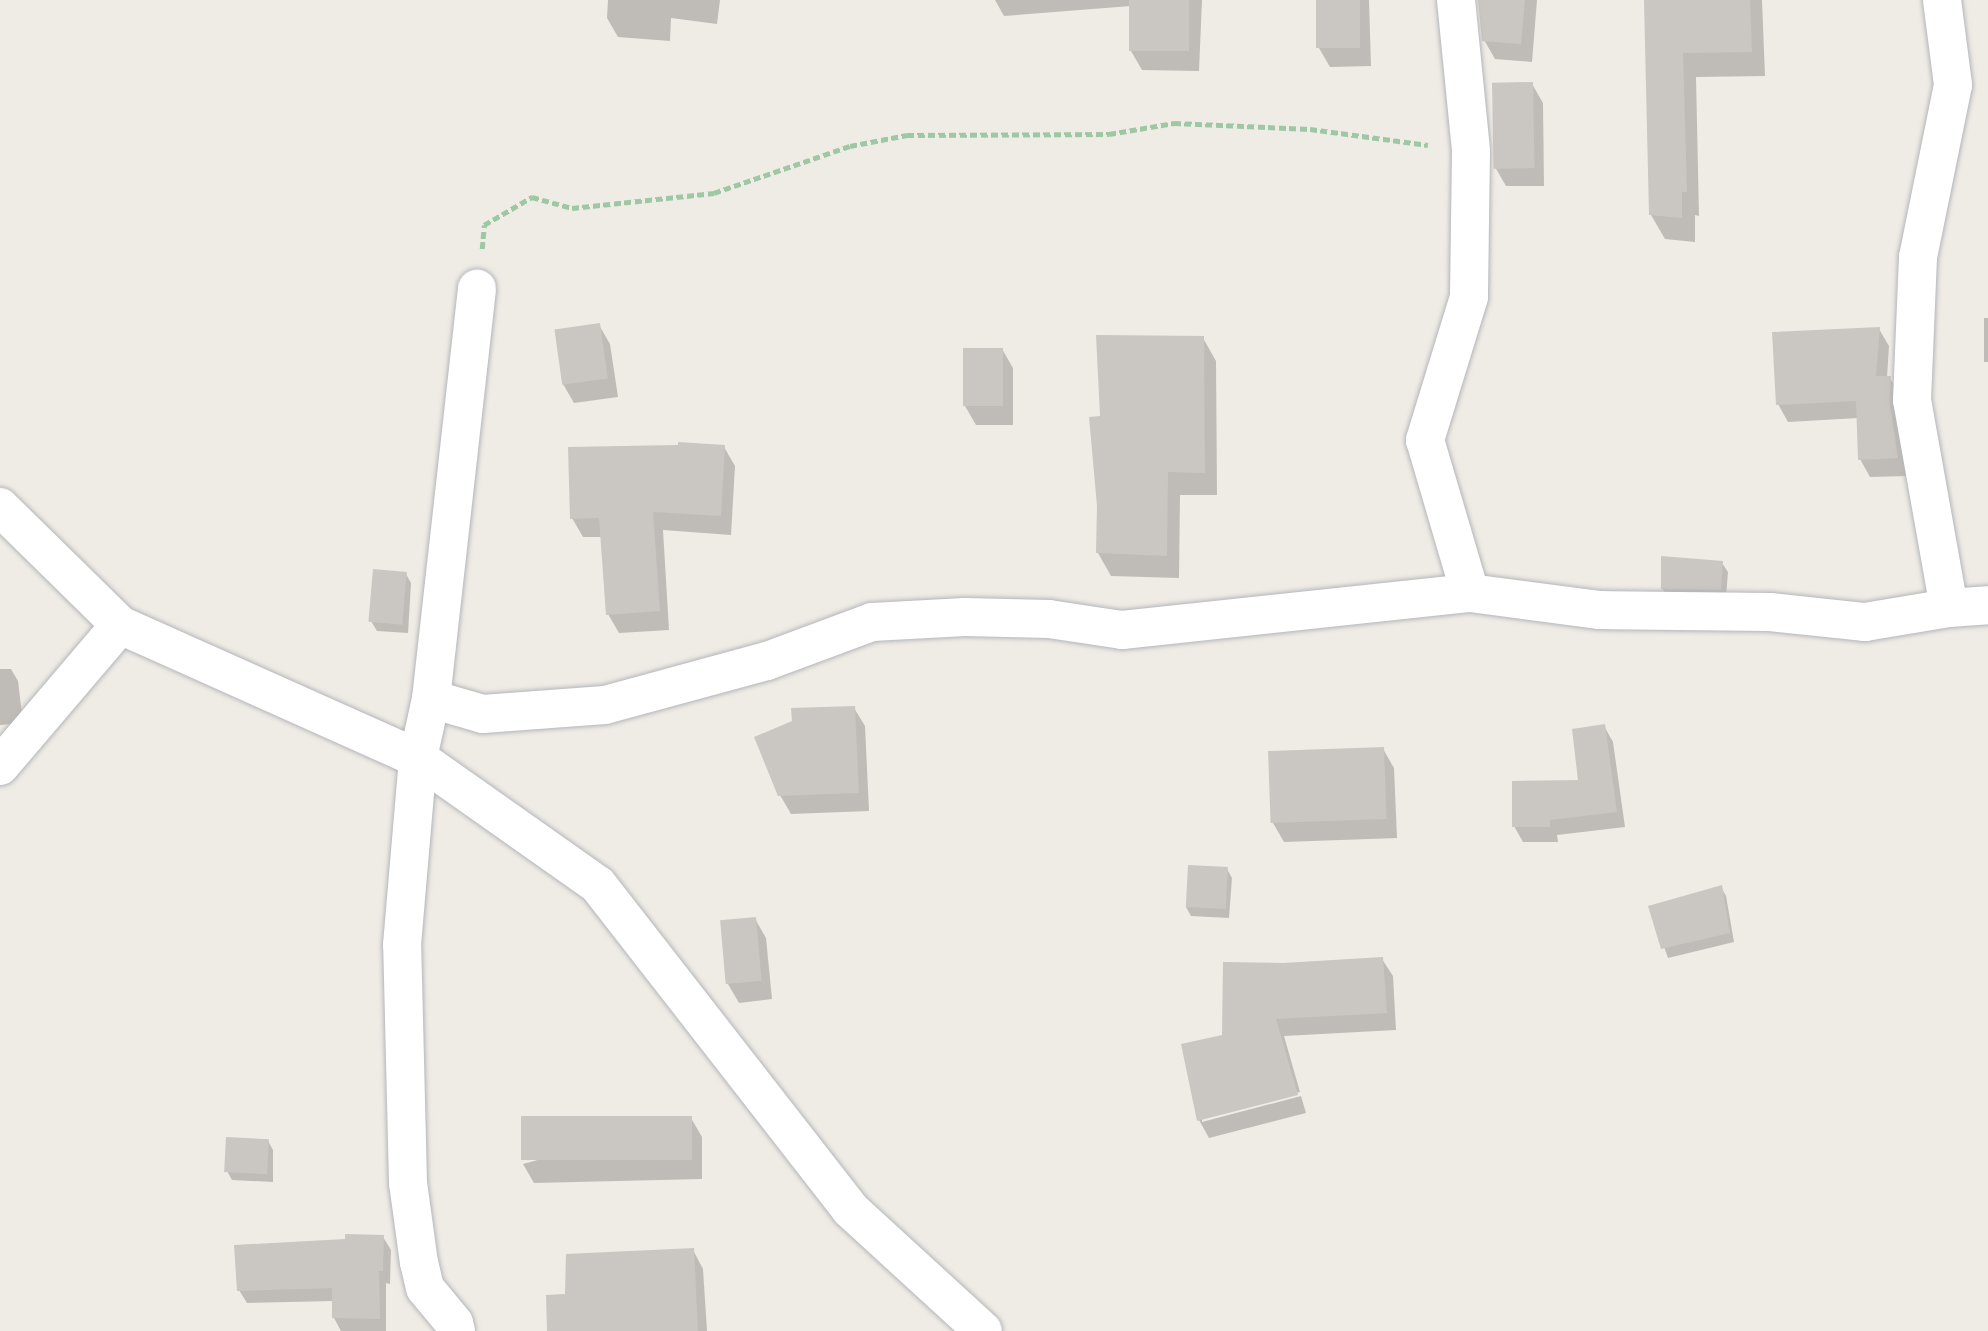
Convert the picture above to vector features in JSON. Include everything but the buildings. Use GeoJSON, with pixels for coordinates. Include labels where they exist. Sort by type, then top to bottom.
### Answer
{"type":"FeatureCollection","features":[{"type":"Feature","properties":{"kind":"street"},"geometry":{"type":"LineString","coordinates":[[1456,0],[1471,151],[1469,297],[1425,440],[1470,593]]}},
{"type":"Feature","properties":{"kind":"street"},"geometry":{"type":"LineString","coordinates":[[1942,0],[1953,85],[1918,257],[1912,400],[1949,608]]}},
{"type":"Feature","properties":{"kind":"street"},"geometry":{"type":"LineString","coordinates":[[456,1331],[454,1323],[425,1288],[419,1263],[408,1183],[402,945],[418,758],[431,699],[477,289]]}},
{"type":"Feature","properties":{"kind":"street"},"geometry":{"type":"LineString","coordinates":[[0,507],[120,625],[418,758],[598,884],[850,1209],[983,1331]]}},
{"type":"Feature","properties":{"kind":"street"},"geometry":{"type":"LineString","coordinates":[[431,699],[484,714],[605,705],[767,661],[872,622],[965,617],[1049,619],[1122,630],[1470,593],[1600,610],[1770,612],[1865,622],[1949,608],[1988,605]]}},
{"type":"Feature","properties":{"kind":"street"},"geometry":{"type":"LineString","coordinates":[[0,766],[120,625]]}},
{"type":"Feature","properties":{"kind":"path"},"geometry":{"type":"LineString","coordinates":[[477,289],[484,225],[531,197],[572,208],[714,193],[850,146],[907,135],[1110,134],[1174,123],[1311,129],[1471,151]]}}]}
